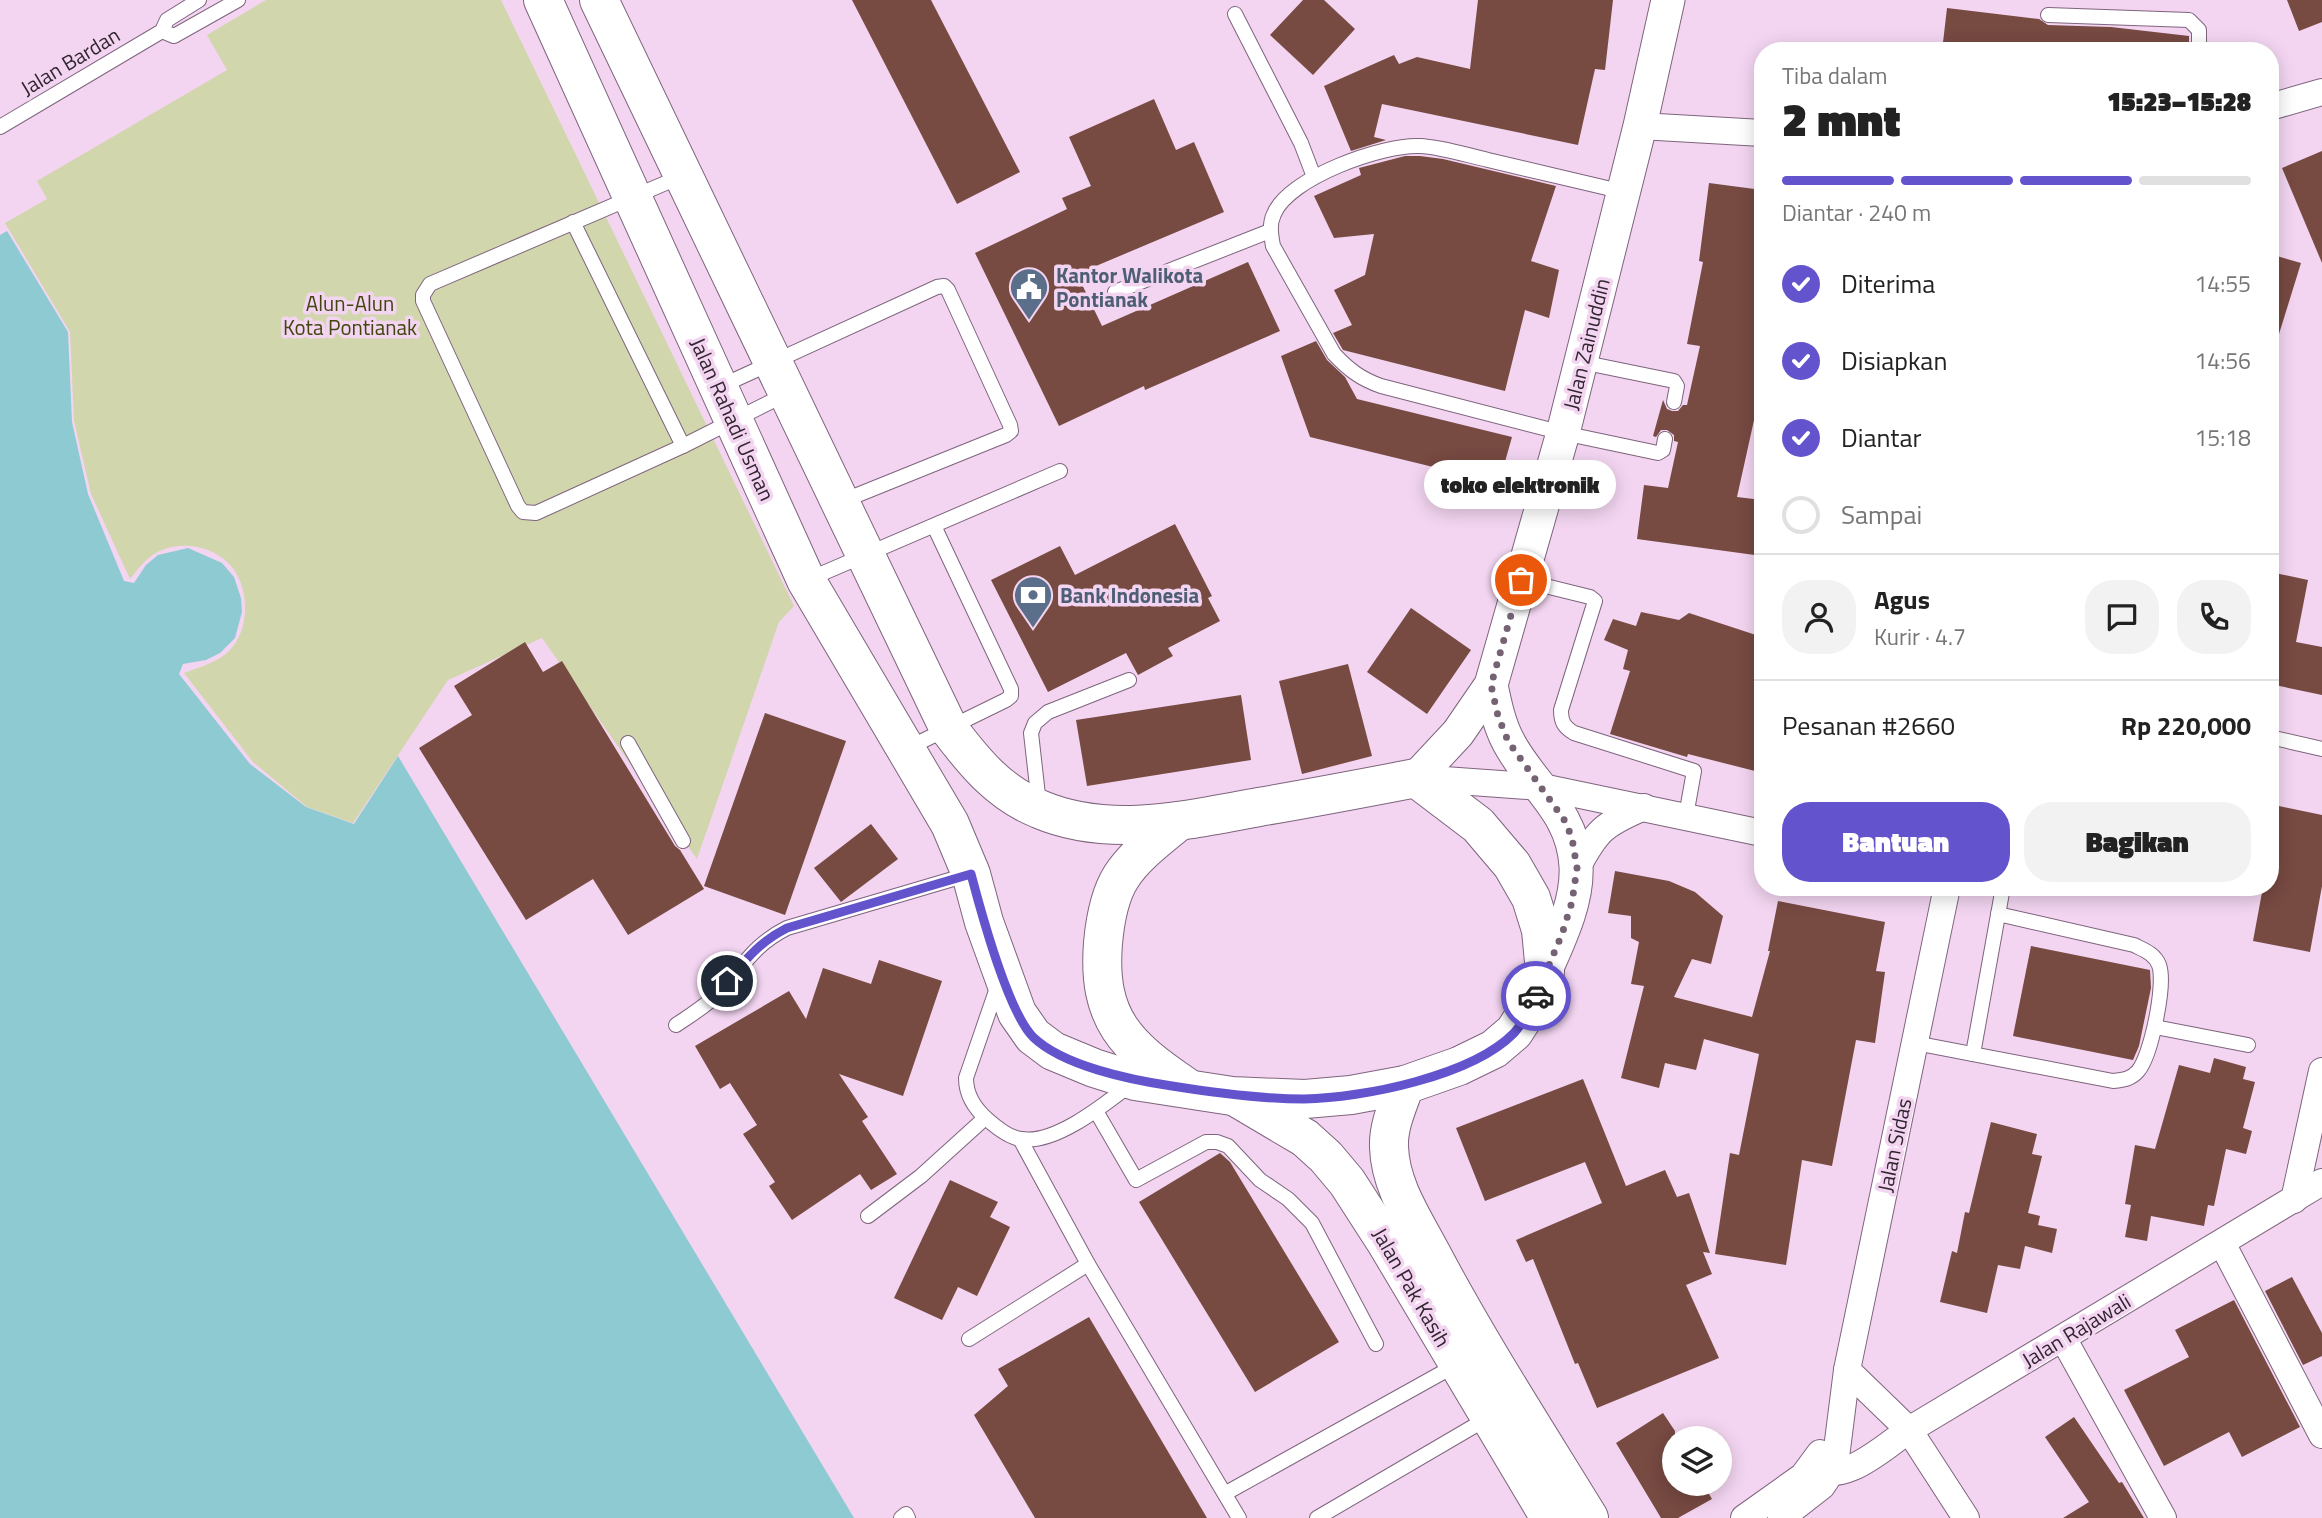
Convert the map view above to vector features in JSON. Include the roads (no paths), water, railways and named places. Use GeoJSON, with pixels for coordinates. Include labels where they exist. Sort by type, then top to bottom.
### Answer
{"type":"FeatureCollection","features":[{"type":"Feature","properties":{"kind":"highway","name":"Jalan Rahadi Usman"},"geometry":{"type":"LineString","coordinates":[[543,0],[806,580],[950,824],[971,874],[984,922],[1017,1013],[1033,1036],[1053,1051],[1094,1068],[1135,1081],[1232,1096]]}},
{"type":"Feature","properties":{"kind":"highway"},"geometry":{"type":"LineString","coordinates":[[599,0],[949,729],[987,776],[1010,794],[1040,810],[1083,821],[1120,826],[1179,821],[1416,778],[1478,825],[1512,864],[1531,898],[1541,930],[1545,972],[1534,1001],[1514,1032],[1494,1049],[1460,1066],[1405,1085],[1351,1095],[1305,1099],[1232,1096]]}},
{"type":"Feature","properties":{"kind":"highway"},"geometry":{"type":"LineString","coordinates":[[1179,821],[1141,852],[1121,877],[1111,899],[1104,931],[1102,964],[1104,994],[1114,1021],[1131,1044],[1189,1089]]}},
{"type":"Feature","properties":{"kind":"highway","name":"Jalan Pak Kasih"},"geometry":{"type":"LineString","coordinates":[[1405,1085],[1393,1118],[1389,1146],[1393,1176],[1445,1279],[1589,1518]]}},
{"type":"Feature","properties":{"kind":"highway","name":"Jalan Pak Kasih"},"geometry":{"type":"LineString","coordinates":[[1232,1096],[1305,1138],[1326,1157],[1365,1209],[1550,1518]]}},
{"type":"Feature","properties":{"kind":"street","name":"Jalan Zainuddin"},"geometry":{"type":"LineString","coordinates":[[1416,778],[1458,733],[1491,685],[1563,433],[1624,192],[1668,0]]}},
{"type":"Feature","properties":{"kind":"street"},"geometry":{"type":"LineString","coordinates":[[2279,104],[2322,92]]}},
{"type":"Feature","properties":{"kind":"street"},"geometry":{"type":"LineString","coordinates":[[1640,126],[1754,133]]}},
{"type":"Feature","properties":{"kind":"street","name":"Jalan Zainuddin"},"geometry":{"type":"LineString","coordinates":[[1491,685],[1498,716],[1508,741],[1565,821],[1572,838],[1577,868],[1572,902],[1562,934],[1545,972]]}},
{"type":"Feature","properties":{"kind":"street"},"geometry":{"type":"LineString","coordinates":[[1416,778],[1542,787],[1754,831]]}},
{"type":"Feature","properties":{"kind":"street"},"geometry":{"type":"LineString","coordinates":[[1577,868],[1592,839],[1604,826],[1644,807]]}},
{"type":"Feature","properties":{"kind":"street","name":"Jalan Sidas"},"geometry":{"type":"LineString","coordinates":[[1820,1471],[1825,1443],[1841,1403],[1945,896]]}},
{"type":"Feature","properties":{"kind":"street"},"geometry":{"type":"LineString","coordinates":[[2294,1200],[2322,1072]]}},
{"type":"Feature","properties":{"kind":"street","name":"Jalan Rajawali"},"geometry":{"type":"LineString","coordinates":[[1744,1518],[1791,1485],[1820,1471],[1851,1469],[1909,1430],[2322,1182]]}},
{"type":"Feature","properties":{"kind":"street"},"geometry":{"type":"LineString","coordinates":[[2222,1243],[2322,1435]]}},
{"type":"Feature","properties":{"kind":"street"},"geometry":{"type":"LineString","coordinates":[[2063,1338],[2163,1518]]}},
{"type":"Feature","properties":{"kind":"street"},"geometry":{"type":"LineString","coordinates":[[1847,1370],[1909,1430],[1966,1518]]}},
{"type":"Feature","properties":{"kind":"street","name":"Jalan Rajawali"},"geometry":{"type":"LineString","coordinates":[[1781,1518],[1811,1496],[1820,1471]]}},
{"type":"Feature","properties":{"kind":"lane","name":"Jalan Bardan"},"geometry":{"type":"LineString","coordinates":[[0,127],[162,31],[167,20],[182,5],[199,0]]}},
{"type":"Feature","properties":{"kind":"lane","name":"Jalan Bardan"},"geometry":{"type":"LineString","coordinates":[[162,31],[174,36],[238,0]]}},
{"type":"Feature","properties":{"kind":"lane"},"geometry":{"type":"LineString","coordinates":[[1234,14],[1301,143],[1314,177]]}},
{"type":"Feature","properties":{"kind":"lane"},"geometry":{"type":"LineString","coordinates":[[2049,15],[2189,20],[2199,30],[2199,42]]}},
{"type":"Feature","properties":{"kind":"lane"},"geometry":{"type":"LineString","coordinates":[[1624,192],[1421,146],[1392,149],[1314,177],[1285,197],[1273,214],[1270,231],[1273,246],[1335,354],[1348,369],[1362,379],[1563,433],[1658,453],[1663,450],[1665,439]]}},
{"type":"Feature","properties":{"kind":"lane"},"geometry":{"type":"LineString","coordinates":[[683,176],[430,284],[423,295],[423,301],[518,506],[523,512],[537,513],[683,446],[726,404],[780,377],[944,285],[1011,431],[840,502]]}},
{"type":"Feature","properties":{"kind":"lane"},"geometry":{"type":"LineString","coordinates":[[573,222],[683,446]]}},
{"type":"Feature","properties":{"kind":"lane"},"geometry":{"type":"LineString","coordinates":[[1115,292],[1270,231]]}},
{"type":"Feature","properties":{"kind":"lane"},"geometry":{"type":"LineString","coordinates":[[1581,362],[1674,381],[1677,386],[1674,402]]}},
{"type":"Feature","properties":{"kind":"lane"},"geometry":{"type":"LineString","coordinates":[[726,404],[780,377]]}},
{"type":"Feature","properties":{"kind":"lane"},"geometry":{"type":"LineString","coordinates":[[806,580],[1059,471]]}},
{"type":"Feature","properties":{"kind":"lane"},"geometry":{"type":"LineString","coordinates":[[904,750],[1011,696],[1011,689],[934,526]]}},
{"type":"Feature","properties":{"kind":"lane"},"geometry":{"type":"LineString","coordinates":[[1521,580],[1590,597],[1595,601],[1560,710],[1561,720],[1566,728],[1574,733],[1694,771],[1686,816]]}},
{"type":"Feature","properties":{"kind":"lane"},"geometry":{"type":"LineString","coordinates":[[1040,810],[1031,733],[1035,723],[1048,712],[1129,680]]}},
{"type":"Feature","properties":{"kind":"lane"},"geometry":{"type":"LineString","coordinates":[[2279,739],[2322,749]]}},
{"type":"Feature","properties":{"kind":"lane"},"geometry":{"type":"LineString","coordinates":[[628,743],[683,842]]}},
{"type":"Feature","properties":{"kind":"lane"},"geometry":{"type":"LineString","coordinates":[[676,1025],[712,999],[752,951],[769,937],[787,928],[971,874]]}},
{"type":"Feature","properties":{"kind":"lane"},"geometry":{"type":"LineString","coordinates":[[1973,1054],[2001,896]]}},
{"type":"Feature","properties":{"kind":"lane"},"geometry":{"type":"LineString","coordinates":[[1915,1043],[2113,1080],[2127,1080],[2137,1073],[2144,1062],[2155,1027],[2162,976],[2158,963],[2150,953],[2134,945],[1998,914]]}},
{"type":"Feature","properties":{"kind":"lane"},"geometry":{"type":"LineString","coordinates":[[1002,973],[966,1078],[966,1090],[985,1118],[1020,1139],[1088,1264],[1239,1518]]}},
{"type":"Feature","properties":{"kind":"lane"},"geometry":{"type":"LineString","coordinates":[[2155,1027],[2248,1045]]}},
{"type":"Feature","properties":{"kind":"lane"},"geometry":{"type":"LineString","coordinates":[[1020,1139],[1059,1132],[1096,1111],[1135,1081]]}},
{"type":"Feature","properties":{"kind":"lane"},"geometry":{"type":"LineString","coordinates":[[1096,1111],[1136,1180],[1206,1142],[1228,1146],[1259,1180],[1288,1199],[1312,1223],[1376,1343]]}},
{"type":"Feature","properties":{"kind":"lane"},"geometry":{"type":"LineString","coordinates":[[868,1216],[921,1176],[985,1118]]}},
{"type":"Feature","properties":{"kind":"lane"},"geometry":{"type":"LineString","coordinates":[[970,1339],[1088,1264]]}},
{"type":"Feature","properties":{"kind":"lane"},"geometry":{"type":"LineString","coordinates":[[1226,1493],[1457,1364]]}},
{"type":"Feature","properties":{"kind":"lane"},"geometry":{"type":"LineString","coordinates":[[1317,1518],[1489,1417]]}},
{"type":"Feature","properties":{"kind":"lane"},"geometry":{"type":"LineString","coordinates":[[901,1518],[906,1514],[908,1518]]}},
{"type":"Feature","properties":{"kind":"place","name":"Kantor Walikota Pontianak"},"geometry":{"type":"Point","coordinates":[1029,321]}},
{"type":"Feature","properties":{"kind":"place","name":"toko elektronik"},"geometry":{"type":"Point","coordinates":[1521,580]}},
{"type":"Feature","properties":{"kind":"place","name":"Bank Indonesia"},"geometry":{"type":"Point","coordinates":[1033,629]}},
{"type":"Feature","properties":{"kind":"park label","name":"Alun-Alun Kota Pontianak"},"geometry":{"type":"Point","coordinates":[350,315]}}]}
